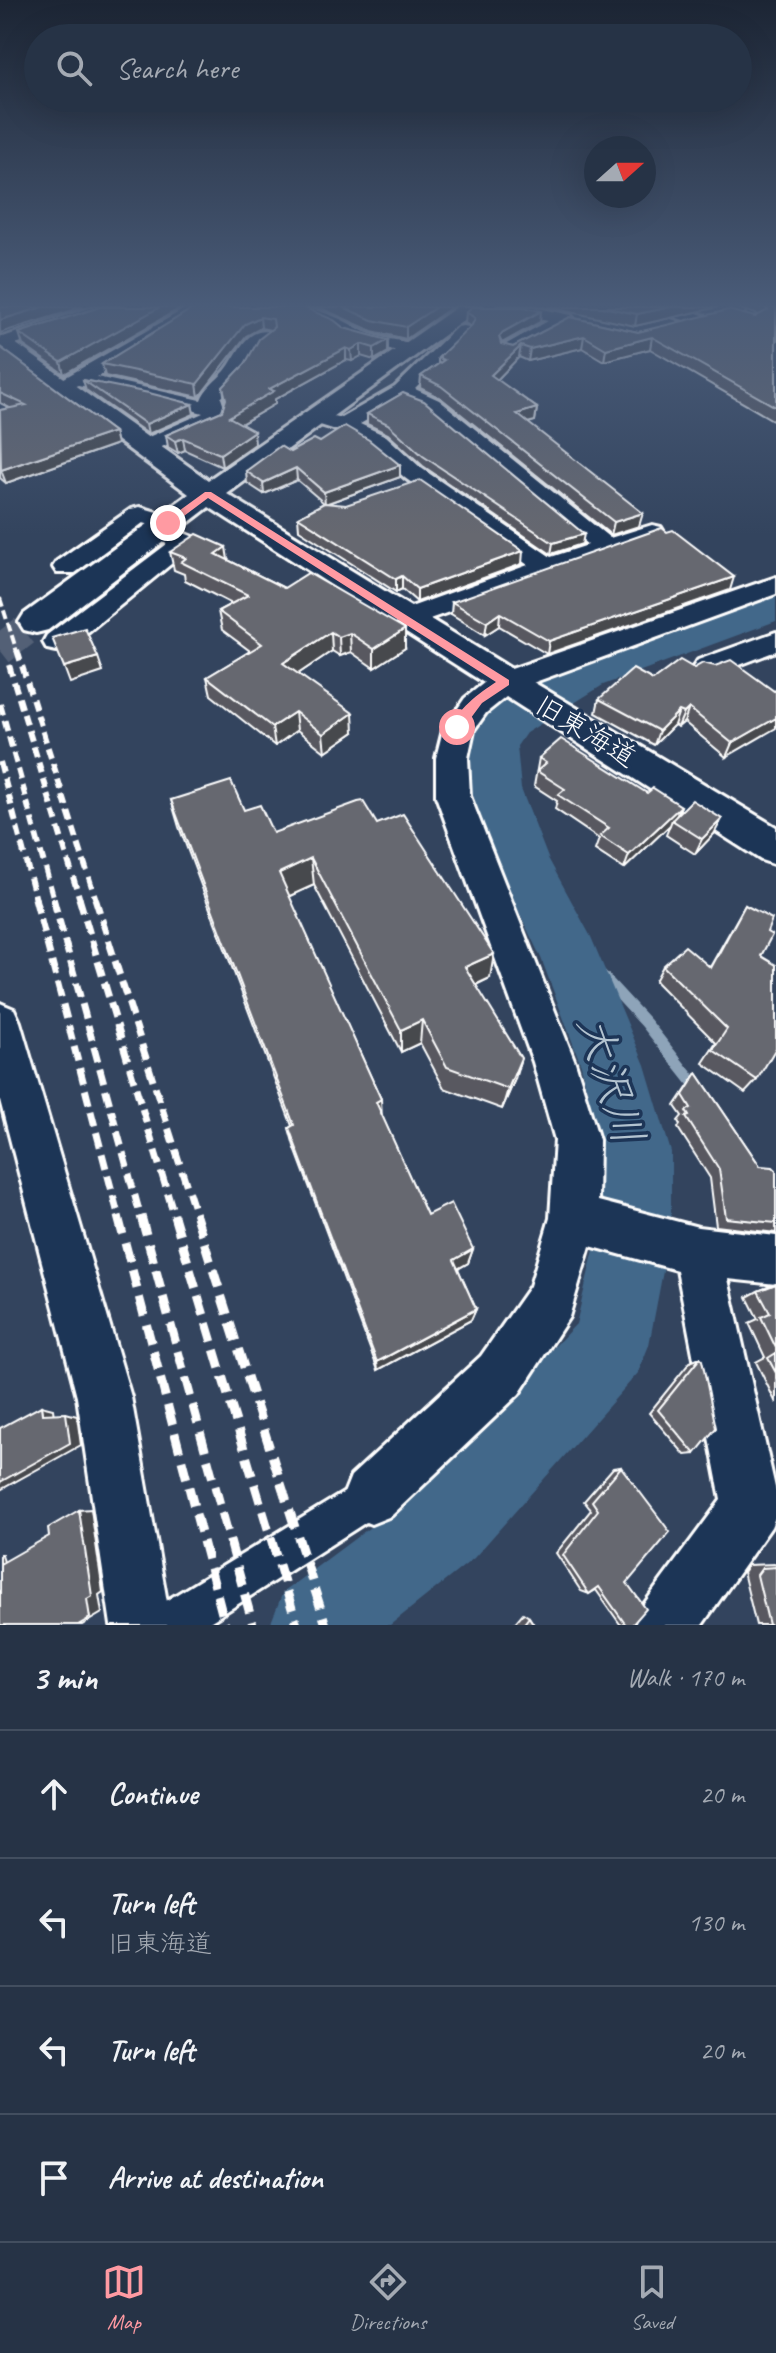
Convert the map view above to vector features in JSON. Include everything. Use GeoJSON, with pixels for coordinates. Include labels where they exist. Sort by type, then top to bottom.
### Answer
{"type":"FeatureCollection","features":[{"type":"Feature","properties":{"kind":"street","name":"旧東海道"},"geometry":{"type":"LineString","coordinates":[[71,383],[145,447],[208,494],[505,682],[776,848]]}},
{"type":"Feature","properties":{"kind":"street"},"geometry":{"type":"LineString","coordinates":[[76,383],[154,393],[215,410]]}},
{"type":"Feature","properties":{"kind":"street"},"geometry":{"type":"LineString","coordinates":[[145,447],[214,418],[211,397],[225,383]]}},
{"type":"Feature","properties":{"kind":"street"},"geometry":{"type":"LineString","coordinates":[[36,622],[314,417],[369,383]]}},
{"type":"Feature","properties":{"kind":"street"},"geometry":{"type":"LineString","coordinates":[[344,425],[402,391],[406,383]]}},
{"type":"Feature","properties":{"kind":"street"},"geometry":{"type":"LineString","coordinates":[[402,391],[432,404],[606,547]]}},
{"type":"Feature","properties":{"kind":"street"},"geometry":{"type":"LineString","coordinates":[[314,417],[344,425],[378,441],[423,480],[548,567]]}},
{"type":"Feature","properties":{"kind":"street"},"geometry":{"type":"LineString","coordinates":[[395,490],[423,480]]}},
{"type":"Feature","properties":{"kind":"street"},"geometry":{"type":"LineString","coordinates":[[57,642],[185,542],[140,514],[66,567]]}},
{"type":"Feature","properties":{"kind":"street"},"geometry":{"type":"LineString","coordinates":[[404,619],[652,532]]}},
{"type":"Feature","properties":{"kind":"street"},"geometry":{"type":"LineString","coordinates":[[166,1625],[371,1496],[500,1375],[551,1299],[574,1218],[577,1140],[554,1062],[453,796],[450,766],[457,727],[478,700],[505,682],[776,585]]}},
{"type":"Feature","properties":{"kind":"street"},"geometry":{"type":"LineString","coordinates":[[708,667],[772,646]]}},
{"type":"Feature","properties":{"kind":"street"},"geometry":{"type":"LineString","coordinates":[[0,1022],[104,1397],[141,1625]]}},
{"type":"Feature","properties":{"kind":"street"},"geometry":{"type":"LineString","coordinates":[[574,1218],[698,1251],[775,1261]]}},
{"type":"Feature","properties":{"kind":"street"},"geometry":{"type":"LineString","coordinates":[[665,1625],[751,1507],[698,1251]]}},
{"type":"Feature","properties":{"kind":"building"},"geometry":{"type":"Polygon","coordinates":[[[0,383],[48,383],[114,432],[1,470],[0,410],[26,405],[0,393],[0,383]]]}},
{"type":"Feature","properties":{"kind":"building"},"geometry":{"type":"Polygon","coordinates":[[[87,383],[192,404],[146,424],[87,383]]]}},
{"type":"Feature","properties":{"kind":"building"},"geometry":{"type":"Polygon","coordinates":[[[227,383],[281,383],[269,389],[274,391],[229,417],[254,431],[220,454],[183,438],[175,441],[166,435],[222,411],[226,399],[223,387],[227,383]]]}},
{"type":"Feature","properties":{"kind":"building"},"geometry":{"type":"Polygon","coordinates":[[[435,383],[502,383],[537,408],[517,414],[643,513],[614,522],[435,383]]]}},
{"type":"Feature","properties":{"kind":"building"},"geometry":{"type":"Polygon","coordinates":[[[733,383],[776,383],[776,407],[733,383]]]}},
{"type":"Feature","properties":{"kind":"building"},"geometry":{"type":"Polygon","coordinates":[[[403,393],[424,401],[584,534],[553,543],[423,456],[388,424],[367,414],[403,393]]]}},
{"type":"Feature","properties":{"kind":"building"},"geometry":{"type":"Polygon","coordinates":[[[345,426],[369,440],[400,465],[324,492],[296,468],[263,483],[246,471],[280,446],[290,452],[314,439],[320,442],[345,426]]]}},
{"type":"Feature","properties":{"kind":"building"},"geometry":{"type":"Polygon","coordinates":[[[420,480],[523,551],[417,589],[402,576],[396,579],[298,517],[324,503],[346,505],[420,480]]]}},
{"type":"Feature","properties":{"kind":"building"},"geometry":{"type":"Polygon","coordinates":[[[662,528],[667,532],[673,530],[734,577],[549,641],[500,613],[487,622],[452,602],[662,528]]]}},
{"type":"Feature","properties":{"kind":"building"},"geometry":{"type":"Polygon","coordinates":[[[197,534],[226,547],[216,554],[284,588],[308,573],[405,629],[374,649],[350,633],[339,637],[331,632],[283,663],[353,713],[323,734],[295,712],[272,727],[207,677],[262,644],[218,611],[248,595],[181,562],[186,558],[170,552],[197,534]]]}},
{"type":"Feature","properties":{"kind":"building"},"geometry":{"type":"Polygon","coordinates":[[[85,628],[98,657],[64,667],[52,638],[85,628]]]}},
{"type":"Feature","properties":{"kind":"building"},"geometry":{"type":"Polygon","coordinates":[[[680,660],[694,668],[703,663],[715,666],[731,660],[776,690],[776,718],[732,743],[689,708],[684,713],[679,711],[659,731],[599,699],[633,669],[653,680],[680,660]]]}},
{"type":"Feature","properties":{"kind":"building"},"geometry":{"type":"Polygon","coordinates":[[[561,739],[647,793],[653,788],[681,806],[629,855],[600,836],[609,828],[558,795],[565,789],[537,771],[546,763],[539,758],[561,739]]]}},
{"type":"Feature","properties":{"kind":"building"},"geometry":{"type":"Polygon","coordinates":[[[231,781],[244,810],[260,805],[273,833],[363,801],[377,824],[403,814],[494,954],[465,967],[521,1058],[508,1089],[447,1067],[422,1020],[401,1030],[311,858],[279,873],[381,1099],[376,1102],[427,1215],[451,1203],[473,1249],[454,1260],[476,1309],[377,1362],[289,1128],[294,1125],[171,800],[231,781]]]}},
{"type":"Feature","properties":{"kind":"building"},"geometry":{"type":"Polygon","coordinates":[[[692,800],[722,819],[702,839],[672,820],[692,800]]]}},
{"type":"Feature","properties":{"kind":"building"},"geometry":{"type":"Polygon","coordinates":[[[745,905],[772,919],[767,932],[772,935],[761,956],[776,965],[776,1048],[757,1080],[713,1050],[727,1029],[663,966],[685,946],[711,968],[745,905]]]}},
{"type":"Feature","properties":{"kind":"building"},"geometry":{"type":"Polygon","coordinates":[[[697,1073],[760,1166],[776,1170],[776,1223],[726,1218],[719,1169],[686,1117],[689,1116],[686,1111],[691,1108],[683,1095],[697,1073]]]}},
{"type":"Feature","properties":{"kind":"building"},"geometry":{"type":"Polygon","coordinates":[[[776,1284],[776,1348],[761,1317],[770,1313],[758,1291],[776,1284]]]}},
{"type":"Feature","properties":{"kind":"building"},"geometry":{"type":"Polygon","coordinates":[[[776,1353],[776,1373],[768,1358],[776,1353]]]}},
{"type":"Feature","properties":{"kind":"building"},"geometry":{"type":"Polygon","coordinates":[[[700,1358],[716,1428],[695,1454],[658,1410],[700,1358]]]}},
{"type":"Feature","properties":{"kind":"building"},"geometry":{"type":"Polygon","coordinates":[[[41,1406],[42,1414],[66,1413],[70,1443],[0,1482],[0,1428],[41,1406]]]}},
{"type":"Feature","properties":{"kind":"building"},"geometry":{"type":"Polygon","coordinates":[[[621,1467],[670,1532],[627,1583],[646,1609],[632,1625],[626,1625],[599,1587],[589,1594],[563,1555],[598,1510],[592,1501],[621,1467]]]}},
{"type":"Feature","properties":{"kind":"building"},"geometry":{"type":"Polygon","coordinates":[[[79,1510],[92,1596],[87,1599],[90,1618],[78,1625],[0,1625],[0,1564],[49,1536],[48,1528],[79,1510]]]}},
{"type":"Feature","properties":{"kind":"building"},"geometry":{"type":"Polygon","coordinates":[[[776,1567],[776,1625],[769,1625],[757,1575],[762,1568],[776,1567]]]}},
{"type":"Feature","properties":{"kind":"building"},"geometry":{"type":"Polygon","coordinates":[[[529,1617],[534,1625],[523,1625],[529,1617]]]}},
{"type":"Feature","properties":{"kind":"waterway","name":"大沢川"},"geometry":{"type":"LineString","coordinates":[[316,1625],[443,1527],[610,1345],[635,1229],[636,1152],[613,1065],[570,955],[522,862],[496,789],[492,744],[509,721],[587,674],[776,606]]}},
{"type":"Feature","properties":{"kind":"waterway"},"geometry":{"type":"LineString","coordinates":[[552,921],[646,1023],[699,1090]]}},
{"type":"Feature","properties":{"kind":"tunnel"},"geometry":{"type":"LineString","coordinates":[[0,650],[36,622]]}},
{"type":"Feature","properties":{"kind":"railway"},"geometry":{"type":"LineString","coordinates":[[0,598],[17,652]]}},
{"type":"Feature","properties":{"kind":"railway"},"geometry":{"type":"LineString","coordinates":[[17,650],[96,900]]}},
{"type":"Feature","properties":{"kind":"railway"},"geometry":{"type":"LineString","coordinates":[[9,665],[80,900]]}},
{"type":"Feature","properties":{"kind":"railway"},"geometry":{"type":"LineString","coordinates":[[0,704],[54,900]]}},
{"type":"Feature","properties":{"kind":"railway"},"geometry":{"type":"LineString","coordinates":[[0,762],[36,900]]}},
{"type":"Feature","properties":{"kind":"railway"},"geometry":{"type":"LineString","coordinates":[[35,898],[119,1218]]}},
{"type":"Feature","properties":{"kind":"railway"},"geometry":{"type":"LineString","coordinates":[[53,898],[141,1218]]}},
{"type":"Feature","properties":{"kind":"railway"},"geometry":{"type":"LineString","coordinates":[[79,898],[175,1218]]}},
{"type":"Feature","properties":{"kind":"railway"},"geometry":{"type":"LineString","coordinates":[[95,898],[197,1218]]}},
{"type":"Feature","properties":{"kind":"railway"},"geometry":{"type":"LineString","coordinates":[[118,1216],[225,1625]]}},
{"type":"Feature","properties":{"kind":"railway"},"geometry":{"type":"LineString","coordinates":[[141,1216],[253,1625]]}},
{"type":"Feature","properties":{"kind":"railway"},"geometry":{"type":"LineString","coordinates":[[174,1216],[297,1625]]}},
{"type":"Feature","properties":{"kind":"railway"},"geometry":{"type":"LineString","coordinates":[[196,1216],[326,1625]]}},
{"type":"Feature","properties":{"kind":"route"},"geometry":{"type":"LineString","coordinates":[[168,523],[208,494],[505,682],[478,700],[457,727]]}}]}
